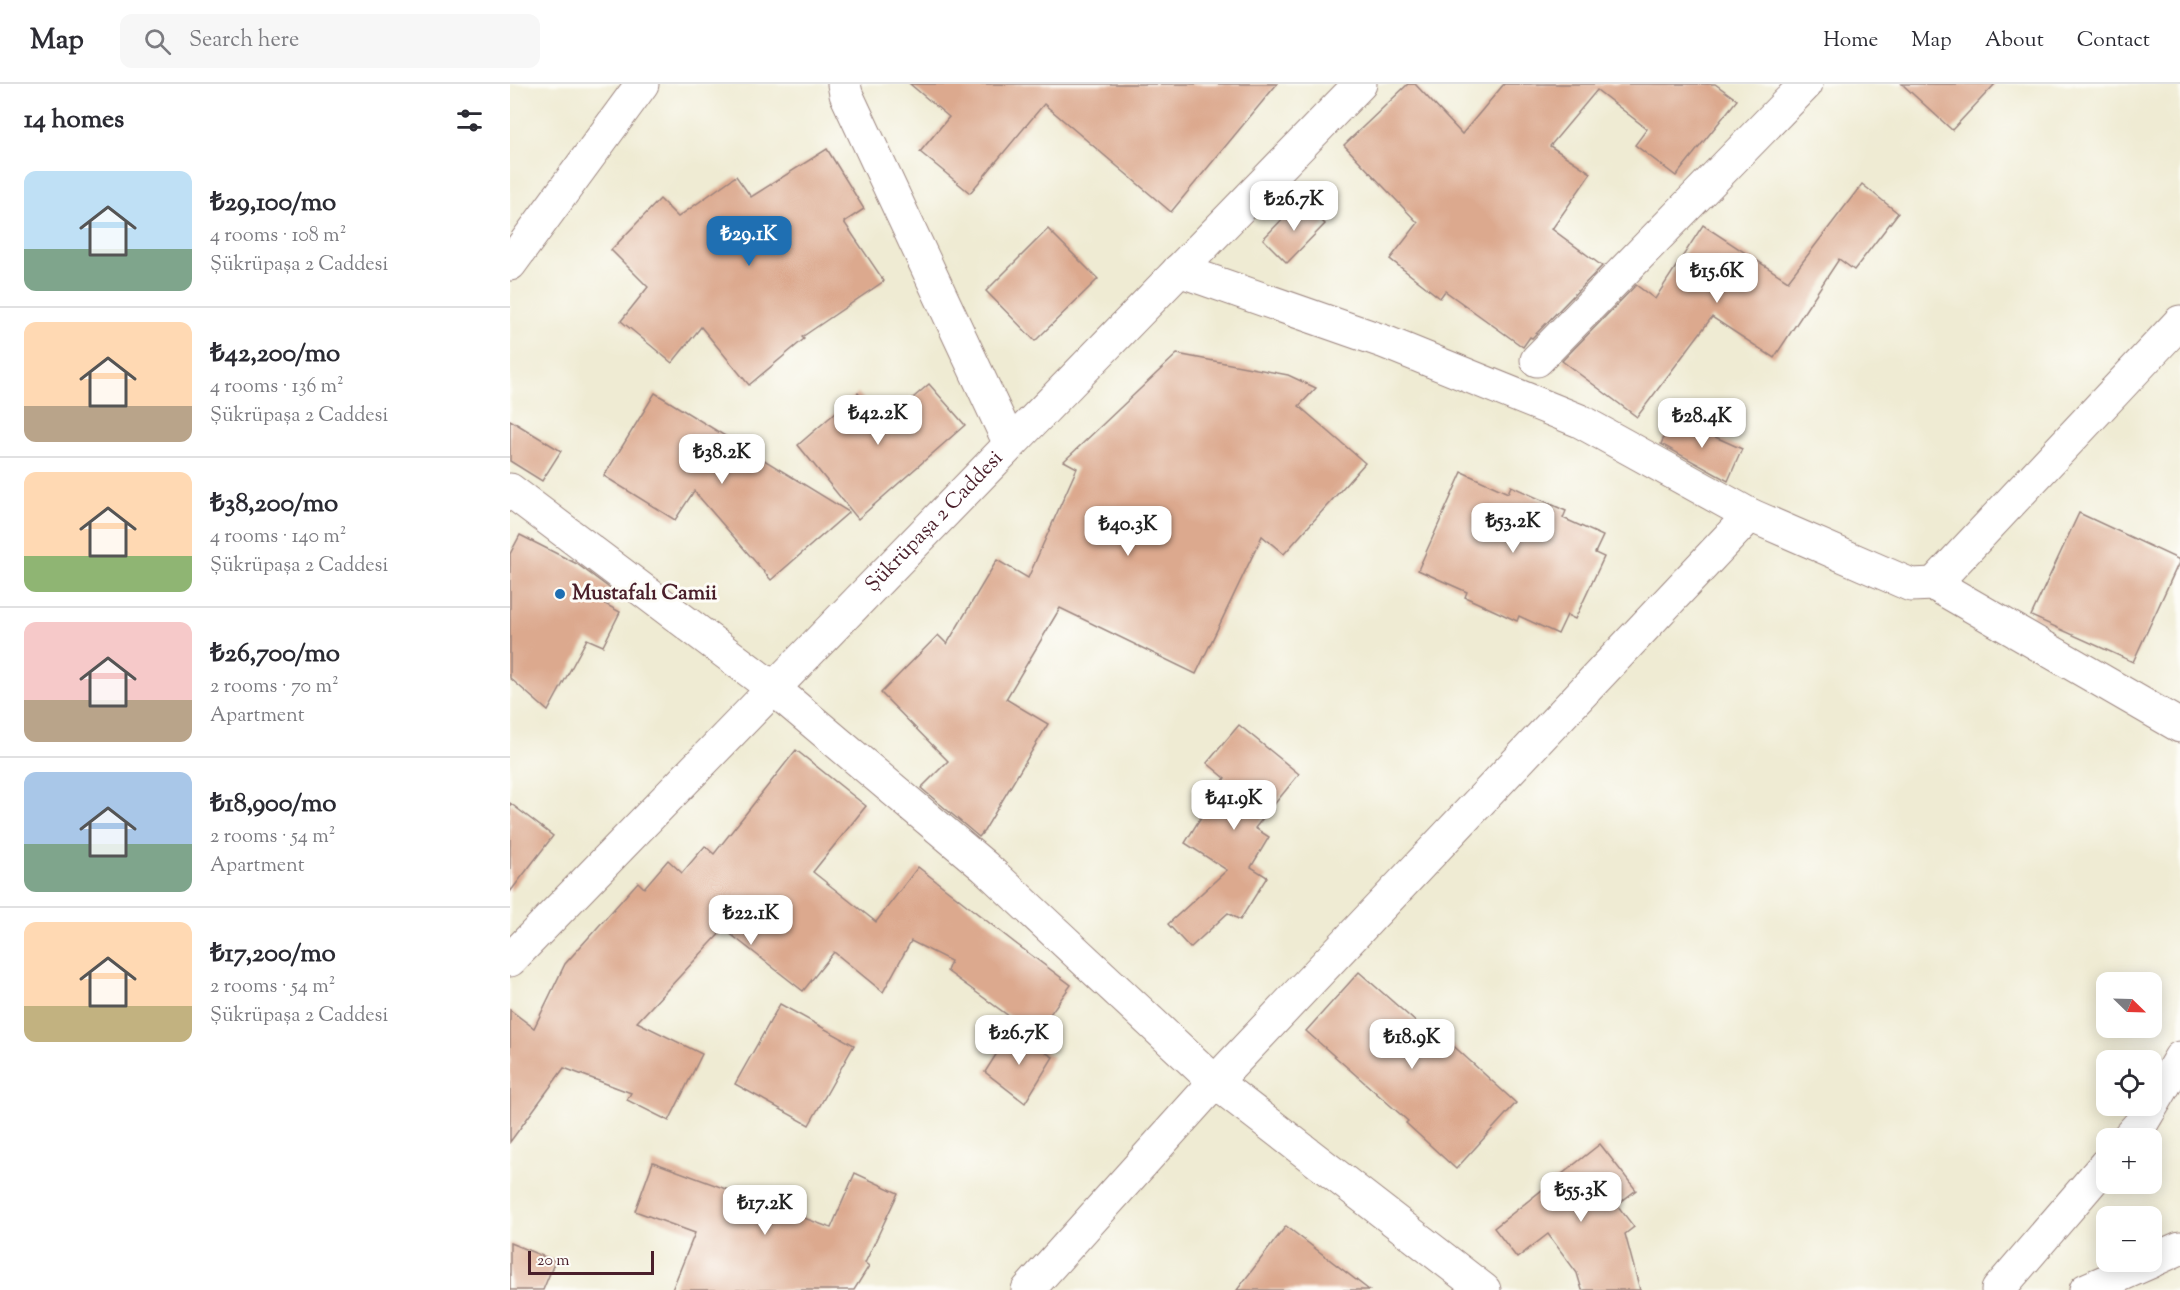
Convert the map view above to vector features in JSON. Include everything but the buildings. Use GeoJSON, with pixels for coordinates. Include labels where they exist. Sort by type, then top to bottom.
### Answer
{"type":"FeatureCollection","features":[{"type":"Feature","properties":{"kind":"street"},"geometry":{"type":"LineString","coordinates":[[510,264],[642,84]]}},
{"type":"Feature","properties":{"kind":"street"},"geometry":{"type":"LineString","coordinates":[[844,84],[846,94],[1010,444]]}},
{"type":"Feature","properties":{"kind":"street","name":"Şükrüpaşa 2 Caddesi"},"geometry":{"type":"LineString","coordinates":[[510,960],[1360,84]]}},
{"type":"Feature","properties":{"kind":"street"},"geometry":{"type":"LineString","coordinates":[[1537,360],[1794,88]]}},
{"type":"Feature","properties":{"kind":"street"},"geometry":{"type":"LineString","coordinates":[[1179,270],[1386,342],[1580,421],[1750,515],[1911,585],[1934,584],[2180,726]]}},
{"type":"Feature","properties":{"kind":"street"},"geometry":{"type":"LineString","coordinates":[[1934,584],[2180,322]]}},
{"type":"Feature","properties":{"kind":"street"},"geometry":{"type":"LineString","coordinates":[[510,490],[774,690],[985,867],[1215,1082],[1484,1290]]}},
{"type":"Feature","properties":{"kind":"street"},"geometry":{"type":"LineString","coordinates":[[1028,1290],[1215,1082],[1750,515]]}},
{"type":"Feature","properties":{"kind":"street"},"geometry":{"type":"LineString","coordinates":[[2137,1128],[2180,1058]]}},
{"type":"Feature","properties":{"kind":"street"},"geometry":{"type":"LineString","coordinates":[[1998,1290],[2096,1176]]}},
{"type":"Feature","properties":{"kind":"street"},"geometry":{"type":"LineString","coordinates":[[2162,1256],[2180,1248]]}},
{"type":"Feature","properties":{"kind":"street"},"geometry":{"type":"LineString","coordinates":[[2086,1290],[2126,1272]]}},
{"type":"Feature","properties":{"kind":"place","name":"Mustafalı Camii"},"geometry":{"type":"Point","coordinates":[560,594]}}]}
